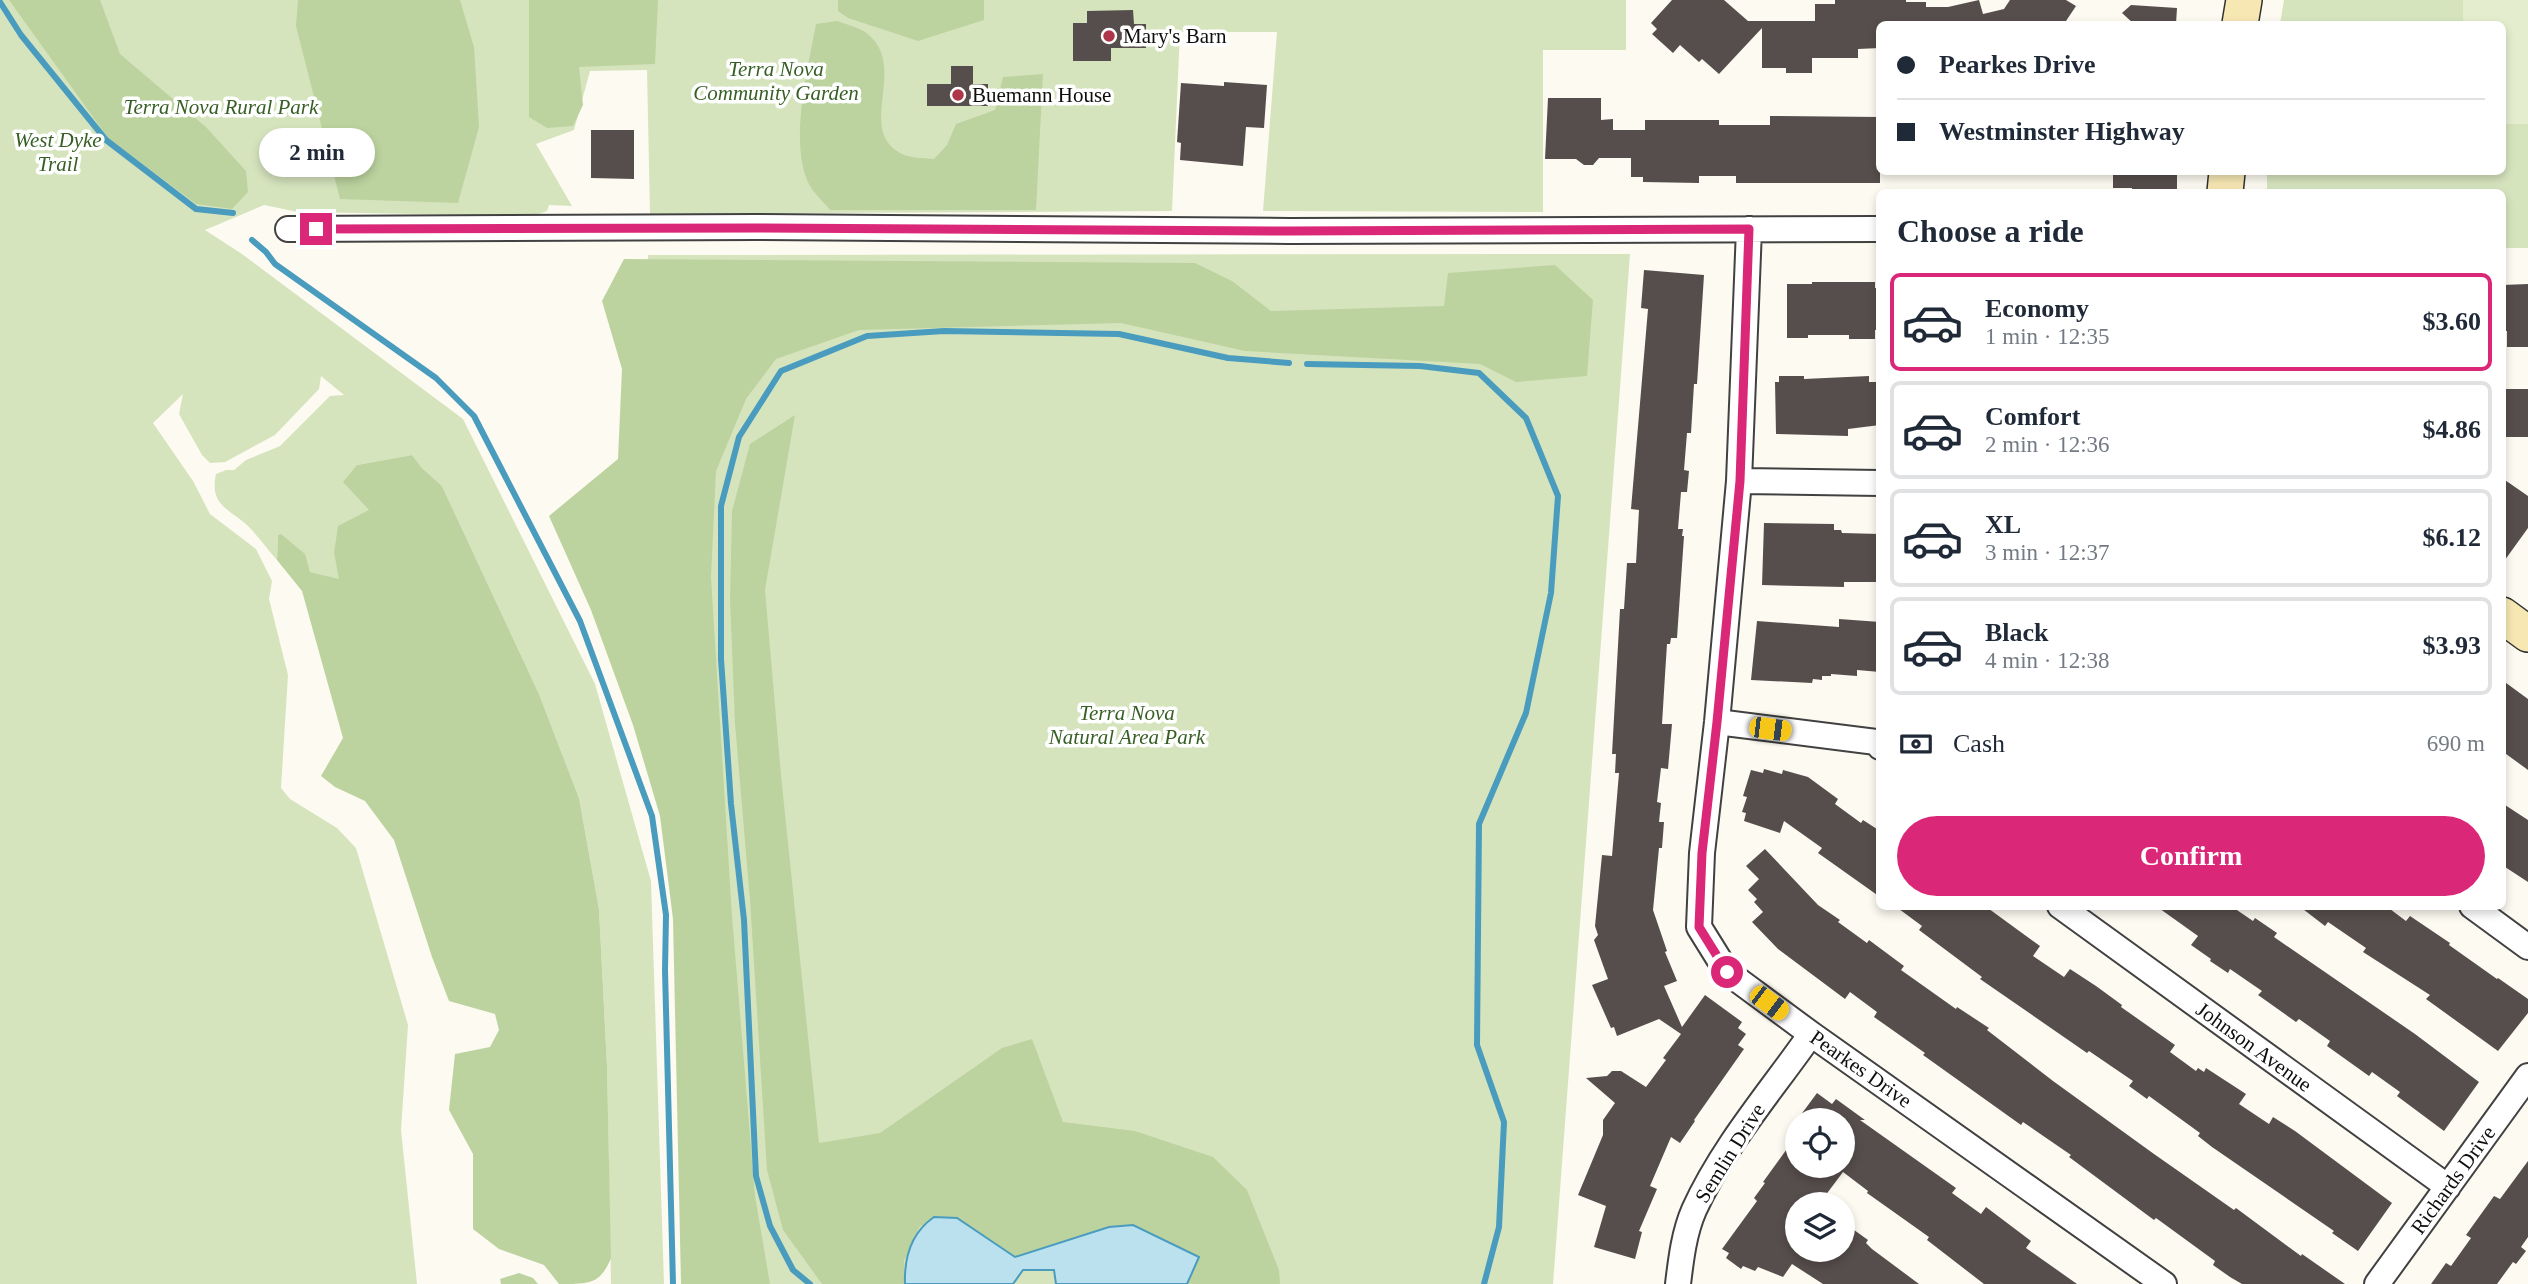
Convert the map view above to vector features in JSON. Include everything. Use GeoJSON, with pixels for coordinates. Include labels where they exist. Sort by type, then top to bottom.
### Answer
{"type":"FeatureCollection","features":[{"type":"Feature","properties":{"kind":"street"},"geometry":{"type":"LineString","coordinates":[[2240,21],[2244,0]]}},
{"type":"Feature","properties":{"kind":"street"},"geometry":{"type":"LineString","coordinates":[[288,229],[1876,229]]}},
{"type":"Feature","properties":{"kind":"street","name":"Pearkes Drive"},"geometry":{"type":"LineString","coordinates":[[1749,229],[1740,481],[1702,853],[1699,927],[1727,972],[2164,1284]]}},
{"type":"Feature","properties":{"kind":"street"},"geometry":{"type":"LineString","coordinates":[[1740,481],[1876,483]]}},
{"type":"Feature","properties":{"kind":"street"},"geometry":{"type":"LineString","coordinates":[[2506,618],[2528,634]]}},
{"type":"Feature","properties":{"kind":"street"},"geometry":{"type":"LineString","coordinates":[[1717,722],[1876,742]]}},
{"type":"Feature","properties":{"kind":"street","name":"Johnson Avenue"},"geometry":{"type":"LineString","coordinates":[[2066,910],[2448,1187]]}},
{"type":"Feature","properties":{"kind":"street"},"geometry":{"type":"LineString","coordinates":[[2477,910],[2528,947]]}},
{"type":"Feature","properties":{"kind":"street","name":"Semlin Drive"},"geometry":{"type":"LineString","coordinates":[[1678,1284],[1682,1248],[1693,1212],[1713,1173],[1811,1034]]}},
{"type":"Feature","properties":{"kind":"street","name":"Richards Drive"},"geometry":{"type":"LineString","coordinates":[[2377,1284],[2528,1076]]}},
{"type":"Feature","properties":{"kind":"green space"},"geometry":{"type":"Polygon","coordinates":[[[0,0],[1626,0],[1626,50],[1543,50],[1543,212],[1263,211],[1277,32],[1180,32],[1172,211],[650,214],[647,70],[590,71],[574,130],[536,144],[572,206],[549,205],[547,211],[533,216],[298,212],[264,205],[205,230],[242,254],[463,419],[595,684],[651,881],[664,1284],[611,1284],[607,1066],[599,909],[579,798],[539,694],[442,486],[412,455],[357,465],[370,510],[334,553],[340,580],[310,572],[278,535],[277,560],[248,526],[218,500],[216,474],[234,470],[246,460],[280,446],[330,396],[344,395],[321,376],[319,389],[275,435],[225,462],[210,463],[202,455],[179,414],[183,394],[153,423],[193,481],[210,514],[256,549],[272,581],[269,599],[288,675],[281,788],[290,799],[337,828],[356,848],[408,1025],[401,1130],[417,1284],[0,1284],[0,0]]]}},
{"type":"Feature","properties":{"kind":"green space"},"geometry":{"type":"Polygon","coordinates":[[[9,0],[100,0],[120,54],[206,127],[246,171],[248,192],[232,209],[196,204],[108,138],[9,0]]]}},
{"type":"Feature","properties":{"kind":"green space"},"geometry":{"type":"Polygon","coordinates":[[[298,0],[460,0],[474,47],[479,127],[458,203],[340,199],[296,26],[298,0]]]}},
{"type":"Feature","properties":{"kind":"green space"},"geometry":{"type":"Polygon","coordinates":[[[529,0],[658,0],[655,64],[579,67],[583,105],[573,126],[547,128],[529,117],[529,0]]]}},
{"type":"Feature","properties":{"kind":"green space"},"geometry":{"type":"Polygon","coordinates":[[[838,0],[984,0],[984,20],[918,41],[848,18],[838,11],[838,0]]]}},
{"type":"Feature","properties":{"kind":"green space"},"geometry":{"type":"Polygon","coordinates":[[[2284,0],[2528,0],[2528,248],[2506,248],[2506,189],[2267,189],[2267,175],[2506,175],[2506,21],[2280,21],[2284,0]]]}},
{"type":"Feature","properties":{"kind":"green space"},"geometry":{"type":"Polygon","coordinates":[[[2463,0],[2528,0],[2528,124],[2506,124],[2506,21],[2463,21],[2463,0]]]}},
{"type":"Feature","properties":{"kind":"green space"},"geometry":{"type":"Polygon","coordinates":[[[837,21],[868,34],[880,51],[884,66],[881,116],[883,131],[889,144],[909,156],[934,159],[947,145],[956,124],[995,110],[1003,77],[1043,74],[1036,210],[830,210],[807,180],[802,163],[800,124],[816,24],[837,21]]]}},
{"type":"Feature","properties":{"kind":"green space","name":"Terra Nova Natural Area Park"},"geometry":{"type":"Polygon","coordinates":[[[1630,254],[1553,1284],[683,1284],[691,973],[648,671],[648,255],[1630,254]]]}},
{"type":"Feature","properties":{"kind":"green space"},"geometry":{"type":"Polygon","coordinates":[[[624,259],[1195,263],[1232,281],[1271,311],[1444,306],[1448,273],[1555,265],[1593,300],[1587,376],[1516,382],[1480,364],[1245,351],[1121,323],[859,330],[776,359],[746,399],[716,471],[711,577],[732,916],[755,1196],[770,1284],[681,1284],[673,919],[660,816],[633,725],[591,610],[549,516],[618,459],[622,369],[602,301],[624,259]]]}},
{"type":"Feature","properties":{"kind":"green space"},"geometry":{"type":"Polygon","coordinates":[[[795,415],[765,590],[819,1143],[880,1133],[1002,1048],[1032,1039],[1063,1122],[1135,1131],[1213,1157],[1247,1190],[1279,1270],[1280,1284],[1187,1284],[1199,1257],[1133,1225],[1109,1227],[1015,1257],[957,1218],[920,1226],[904,1261],[905,1284],[822,1284],[783,1230],[767,1170],[750,900],[735,724],[730,599],[732,511],[750,444],[795,415]]]}},
{"type":"Feature","properties":{"kind":"green space"},"geometry":{"type":"Polygon","coordinates":[[[412,455],[442,486],[539,694],[579,798],[599,909],[607,1066],[611,1258],[603,1273],[587,1283],[559,1284],[544,1265],[499,1249],[473,1229],[473,1154],[449,1110],[455,1054],[490,1047],[499,1030],[495,1014],[449,1001],[394,840],[365,801],[335,787],[321,776],[343,738],[302,591],[277,560],[278,535],[281,534],[305,554],[310,572],[339,579],[334,553],[338,526],[369,510],[343,482],[357,465],[412,455]]]}},
{"type":"Feature","properties":{"kind":"green space"},"geometry":{"type":"Polygon","coordinates":[[[519,1273],[533,1278],[538,1284],[501,1284],[500,1279],[519,1273]]]}},
{"type":"Feature","properties":{"kind":"water"},"geometry":{"type":"Polygon","coordinates":[[[934,1217],[957,1218],[1015,1257],[1109,1227],[1133,1225],[1199,1257],[1187,1284],[1056,1284],[1054,1270],[1023,1270],[1013,1284],[905,1284],[906,1264],[914,1238],[934,1217]]]}},
{"type":"Feature","properties":{"kind":"building"},"geometry":{"type":"Polygon","coordinates":[[[1672,0],[1724,0],[1748,21],[1815,21],[1815,4],[1835,4],[1835,0],[1906,0],[1926,2],[1926,7],[1948,7],[1979,0],[1983,14],[2004,9],[2010,0],[2066,0],[2076,6],[2066,21],[1876,21],[1876,48],[1858,49],[1858,58],[1812,58],[1812,73],[1786,73],[1786,68],[1762,68],[1762,28],[1719,74],[1702,59],[1699,62],[1680,45],[1673,53],[1652,34],[1657,29],[1651,23],[1672,0]]]}},
{"type":"Feature","properties":{"kind":"building"},"geometry":{"type":"Polygon","coordinates":[[[2131,5],[2177,8],[2176,21],[2131,21],[2122,13],[2131,5]]]}},
{"type":"Feature","properties":{"kind":"building","name":"Mary's Barn"},"geometry":{"type":"Polygon","coordinates":[[[1133,10],[1134,24],[1146,24],[1146,48],[1111,48],[1111,61],[1073,61],[1073,23],[1087,23],[1087,11],[1133,10]]]}},
{"type":"Feature","properties":{"kind":"building","name":"Buemann House"},"geometry":{"type":"Polygon","coordinates":[[[951,66],[973,66],[973,84],[988,84],[988,106],[927,106],[927,84],[951,84],[951,66]]]}},
{"type":"Feature","properties":{"kind":"building"},"geometry":{"type":"Polygon","coordinates":[[[1224,82],[1267,85],[1264,128],[1246,127],[1243,166],[1180,160],[1181,143],[1177,142],[1181,83],[1224,86],[1224,82]]]}},
{"type":"Feature","properties":{"kind":"building"},"geometry":{"type":"Polygon","coordinates":[[[1548,98],[1601,98],[1601,120],[1613,119],[1613,130],[1645,130],[1645,120],[1719,120],[1719,125],[1770,125],[1770,116],[1876,117],[1876,175],[1880,175],[1880,183],[1736,183],[1736,176],[1699,176],[1699,183],[1643,182],[1643,177],[1631,177],[1631,158],[1599,158],[1593,165],[1584,165],[1576,159],[1545,159],[1548,98]]]}},
{"type":"Feature","properties":{"kind":"building"},"geometry":{"type":"Polygon","coordinates":[[[591,130],[634,130],[634,179],[591,178],[591,130]]]}},
{"type":"Feature","properties":{"kind":"building"},"geometry":{"type":"Polygon","coordinates":[[[2113,175],[2177,175],[2177,189],[2113,188],[2113,175]]]}},
{"type":"Feature","properties":{"kind":"building"},"geometry":{"type":"Polygon","coordinates":[[[1644,270],[1704,275],[1697,384],[1694,384],[1691,433],[1687,433],[1684,470],[1689,471],[1687,492],[1681,492],[1678,529],[1683,529],[1684,536],[1677,638],[1671,638],[1670,644],[1667,644],[1662,724],[1672,724],[1668,769],[1661,768],[1657,802],[1661,803],[1659,822],[1664,822],[1653,910],[1677,981],[1664,986],[1682,1027],[1705,995],[1742,1022],[1738,1028],[1746,1034],[1738,1045],[1744,1049],[1680,1143],[1671,1137],[1650,1186],[1657,1189],[1639,1231],[1642,1232],[1635,1259],[1594,1247],[1606,1206],[1578,1195],[1603,1135],[1603,1120],[1615,1103],[1586,1078],[1607,1076],[1612,1071],[1621,1071],[1646,1087],[1681,1034],[1659,1019],[1617,1036],[1592,985],[1608,979],[1594,940],[1598,935],[1595,926],[1602,855],[1612,856],[1619,773],[1615,773],[1616,754],[1612,754],[1620,609],[1624,609],[1627,563],[1636,563],[1639,510],[1631,509],[1648,309],[1641,308],[1644,270]]]}},
{"type":"Feature","properties":{"kind":"building"},"geometry":{"type":"Polygon","coordinates":[[[1875,282],[1875,339],[1849,339],[1849,335],[1787,338],[1787,284],[1875,282]]]}},
{"type":"Feature","properties":{"kind":"building"},"geometry":{"type":"Polygon","coordinates":[[[2528,284],[2528,347],[2507,347],[2506,285],[2528,284]]]}},
{"type":"Feature","properties":{"kind":"building"},"geometry":{"type":"Polygon","coordinates":[[[1779,376],[1804,376],[1804,379],[1869,376],[1869,382],[1876,382],[1876,426],[1848,429],[1848,436],[1776,434],[1775,382],[1779,382],[1779,376]]]}},
{"type":"Feature","properties":{"kind":"building"},"geometry":{"type":"Polygon","coordinates":[[[2506,389],[2528,389],[2528,437],[2506,437],[2506,389]]]}},
{"type":"Feature","properties":{"kind":"building"},"geometry":{"type":"Polygon","coordinates":[[[2506,481],[2528,496],[2528,528],[2506,558],[2506,481]]]}},
{"type":"Feature","properties":{"kind":"building"},"geometry":{"type":"Polygon","coordinates":[[[1764,523],[1834,524],[1834,530],[1841,530],[1842,533],[1876,534],[1876,582],[1844,582],[1844,587],[1762,585],[1764,523]]]}},
{"type":"Feature","properties":{"kind":"building"},"geometry":{"type":"Polygon","coordinates":[[[1839,619],[1876,622],[1876,672],[1857,670],[1857,676],[1831,674],[1822,676],[1822,680],[1813,679],[1812,683],[1751,680],[1757,621],[1839,627],[1839,619]]]}},
{"type":"Feature","properties":{"kind":"building"},"geometry":{"type":"Polygon","coordinates":[[[2506,683],[2528,699],[2528,770],[2506,754],[2506,683]]]}},
{"type":"Feature","properties":{"kind":"building"},"geometry":{"type":"Polygon","coordinates":[[[1764,769],[1782,774],[1783,770],[1808,777],[1838,799],[1835,804],[1861,823],[1863,820],[1876,828],[1876,894],[1818,853],[1822,848],[1784,821],[1780,833],[1744,821],[1746,813],[1742,812],[1747,797],[1743,796],[1751,770],[1763,773],[1764,769]]]}},
{"type":"Feature","properties":{"kind":"building"},"geometry":{"type":"Polygon","coordinates":[[[2506,806],[2528,820],[2528,882],[2506,868],[2506,806]]]}},
{"type":"Feature","properties":{"kind":"building"},"geometry":{"type":"Polygon","coordinates":[[[1765,849],[1818,905],[1867,943],[1869,940],[1904,966],[1901,970],[1956,1009],[1957,1007],[1989,1028],[1987,1030],[2053,1081],[2154,1154],[2345,1284],[2242,1284],[2230,1277],[2213,1265],[2215,1261],[2156,1218],[2154,1220],[2069,1157],[2071,1155],[2023,1122],[2021,1125],[1923,1055],[1925,1053],[1874,1017],[1877,1012],[1850,992],[1845,999],[1778,949],[1752,922],[1763,912],[1754,902],[1757,899],[1748,890],[1759,879],[1746,866],[1765,849]]]}},
{"type":"Feature","properties":{"kind":"building"},"geometry":{"type":"Polygon","coordinates":[[[1900,910],[1990,910],[2040,946],[2033,956],[2064,977],[2070,969],[2096,986],[2175,1045],[2170,1052],[2196,1071],[2198,1068],[2204,1072],[2206,1068],[2246,1094],[2239,1104],[2269,1124],[2273,1117],[2295,1131],[2392,1203],[2358,1251],[2332,1233],[2334,1231],[2212,1147],[2198,1136],[2200,1133],[2149,1096],[2147,1099],[2129,1086],[2133,1081],[2089,1051],[2087,1053],[1980,979],[1982,977],[1919,930],[1922,926],[1900,910]]]}},
{"type":"Feature","properties":{"kind":"building"},"geometry":{"type":"Polygon","coordinates":[[[2162,910],[2237,910],[2253,921],[2255,918],[2277,933],[2274,937],[2415,1034],[2479,1082],[2444,1131],[2397,1096],[2400,1092],[2372,1072],[2369,1076],[2327,1046],[2330,1041],[2299,1019],[2296,1022],[2258,995],[2262,991],[2230,969],[2228,973],[2210,961],[2211,959],[2191,945],[2198,936],[2162,910]]]}},
{"type":"Feature","properties":{"kind":"building"},"geometry":{"type":"Polygon","coordinates":[[[2304,910],[2391,910],[2406,921],[2410,916],[2528,999],[2528,1013],[2498,1051],[2426,999],[2430,995],[2363,952],[2366,948],[2328,922],[2325,926],[2304,910]]]}},
{"type":"Feature","properties":{"kind":"building"},"geometry":{"type":"Polygon","coordinates":[[[1817,1093],[1832,1104],[1836,1099],[1848,1108],[1806,1108],[1817,1093]]]}},
{"type":"Feature","properties":{"kind":"building"},"geometry":{"type":"Polygon","coordinates":[[[1855,1113],[1865,1120],[1860,1120],[1956,1188],[1952,1193],[1981,1214],[1986,1207],[2031,1241],[2026,1248],[2077,1284],[1984,1284],[1927,1240],[1929,1237],[1867,1193],[1868,1191],[1851,1178],[1855,1178],[1855,1113]]]}},
{"type":"Feature","properties":{"kind":"building"},"geometry":{"type":"Polygon","coordinates":[[[1785,1152],[1785,1178],[1838,1178],[1828,1192],[1785,1192],[1785,1262],[1855,1262],[1855,1231],[1868,1240],[1866,1243],[1872,1249],[1919,1284],[1823,1284],[1792,1264],[1783,1277],[1758,1267],[1755,1271],[1743,1266],[1741,1269],[1726,1258],[1729,1253],[1722,1249],[1757,1201],[1754,1198],[1765,1183],[1763,1182],[1785,1152]]]}},
{"type":"Feature","properties":{"kind":"building"},"geometry":{"type":"Polygon","coordinates":[[[2528,1161],[2528,1237],[2521,1247],[2526,1251],[2516,1264],[2513,1262],[2497,1284],[2431,1284],[2446,1263],[2451,1266],[2471,1238],[2466,1235],[2494,1196],[2500,1199],[2528,1161]]]}},
{"type":"Feature","properties":{"kind":"waterway"},"geometry":{"type":"LineString","coordinates":[[0,2],[21,35],[106,140],[196,209],[233,213]]}},
{"type":"Feature","properties":{"kind":"waterway"},"geometry":{"type":"LineString","coordinates":[[252,240],[275,264],[436,378],[474,416],[580,621],[652,816],[666,915],[673,1284]]}},
{"type":"Feature","properties":{"kind":"waterway"},"geometry":{"type":"LineString","coordinates":[[810,1284],[793,1270],[770,1226],[756,1176],[744,920],[731,804],[721,659],[721,506],[739,437],[781,371],[867,336],[944,331],[1119,334],[1228,358],[1289,363]]}},
{"type":"Feature","properties":{"kind":"waterway"},"geometry":{"type":"LineString","coordinates":[[1307,364],[1420,366],[1479,373],[1526,418],[1558,496],[1551,593],[1526,713],[1479,824],[1477,1045],[1504,1122],[1499,1227],[1484,1284]]}},
{"type":"Feature","properties":{"kind":"place","name":"Mary's Barn"},"geometry":{"type":"Point","coordinates":[1109,36]}},
{"type":"Feature","properties":{"kind":"place","name":"Buemann House"},"geometry":{"type":"Point","coordinates":[958,95]}},
{"type":"Feature","properties":{"kind":"route"},"geometry":{"type":"LineString","coordinates":[[316,229],[1749,229],[1740,481],[1702,853],[1699,927],[1727,972]]}},
{"type":"Feature","properties":{"kind":"park label","name":"Terra Nova Community Garden"},"geometry":{"type":"Point","coordinates":[776,81]}},
{"type":"Feature","properties":{"kind":"park label","name":"Terra Nova Rural Park"},"geometry":{"type":"Point","coordinates":[221,107]}},
{"type":"Feature","properties":{"kind":"park label","name":"West Dyke Trail"},"geometry":{"type":"Point","coordinates":[58,152]}}]}
